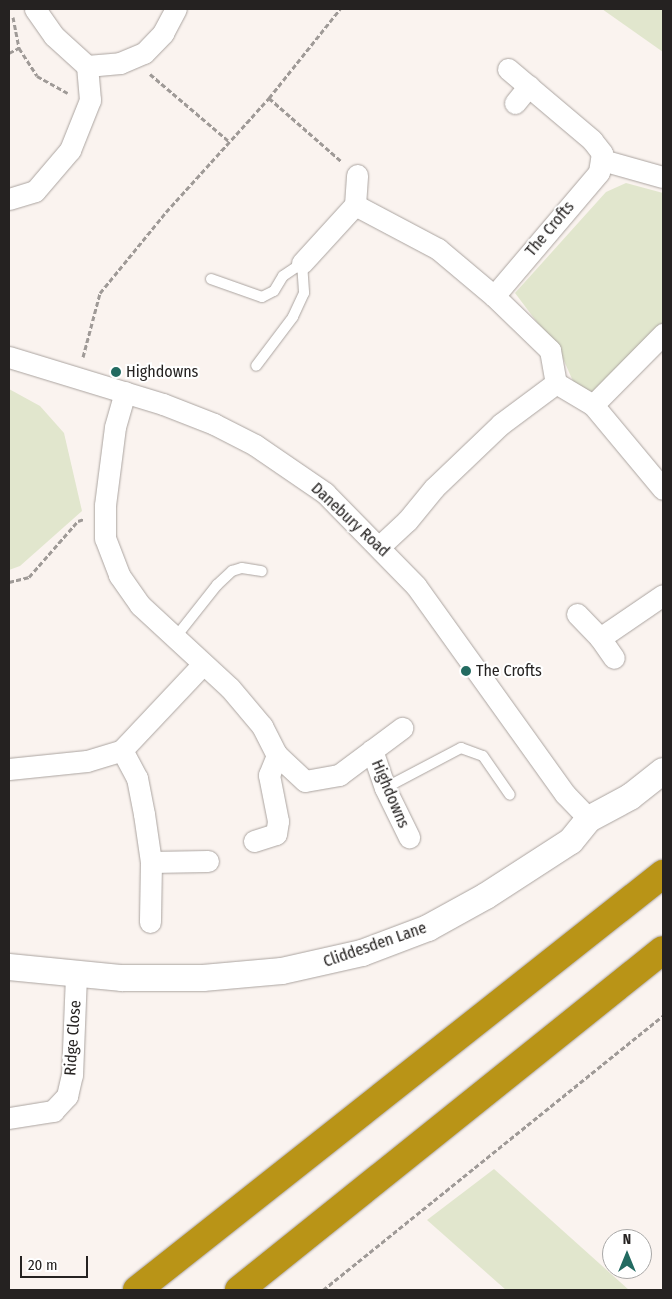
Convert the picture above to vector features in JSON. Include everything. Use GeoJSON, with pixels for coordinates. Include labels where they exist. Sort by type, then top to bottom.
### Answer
{"type":"FeatureCollection","features":[{"type":"Feature","properties":{"kind":"highway"},"geometry":{"type":"LineString","coordinates":[[137,1290],[663,874]]}},
{"type":"Feature","properties":{"kind":"highway"},"geometry":{"type":"LineString","coordinates":[[239,1290],[663,950]]}},
{"type":"Feature","properties":{"kind":"street"},"geometry":{"type":"LineString","coordinates":[[9,199],[35,191],[58,166],[79,132],[90,100],[87,66],[54,36],[35,9]]}},
{"type":"Feature","properties":{"kind":"street"},"geometry":{"type":"LineString","coordinates":[[87,66],[132,59],[154,45],[176,9]]}},
{"type":"Feature","properties":{"kind":"street"},"geometry":{"type":"LineString","coordinates":[[508,69],[592,140],[602,154],[602,160],[663,177]]}},
{"type":"Feature","properties":{"kind":"street"},"geometry":{"type":"LineString","coordinates":[[515,103],[529,86]]}},
{"type":"Feature","properties":{"kind":"street","name":"The Crofts"},"geometry":{"type":"LineString","coordinates":[[494,296],[599,172],[602,160]]}},
{"type":"Feature","properties":{"kind":"street"},"geometry":{"type":"LineString","coordinates":[[302,263],[356,205],[357,176]]}},
{"type":"Feature","properties":{"kind":"street"},"geometry":{"type":"LineString","coordinates":[[356,205],[438,249],[494,296],[550,350],[556,383],[593,405],[663,489]]}},
{"type":"Feature","properties":{"kind":"street"},"geometry":{"type":"LineString","coordinates":[[593,405],[663,334]]}},
{"type":"Feature","properties":{"kind":"street","name":"Danebury Road"},"geometry":{"type":"LineString","coordinates":[[9,357],[125,392],[206,421],[255,445],[325,493],[380,546],[430,604],[560,787],[589,820]]}},
{"type":"Feature","properties":{"kind":"street"},"geometry":{"type":"LineString","coordinates":[[380,546],[501,424],[556,383]]}},
{"type":"Feature","properties":{"kind":"street","name":"Highdowns"},"geometry":{"type":"LineString","coordinates":[[125,392],[114,436],[105,505],[105,538],[119,575],[140,605],[230,688],[262,726],[277,755],[305,781],[339,775],[402,728]]}},
{"type":"Feature","properties":{"kind":"street"},"geometry":{"type":"LineString","coordinates":[[600,638],[663,595]]}},
{"type":"Feature","properties":{"kind":"street"},"geometry":{"type":"LineString","coordinates":[[577,614],[600,638],[614,658]]}},
{"type":"Feature","properties":{"kind":"street"},"geometry":{"type":"LineString","coordinates":[[9,769],[87,761],[122,750],[158,716],[203,664]]}},
{"type":"Feature","properties":{"kind":"street"},"geometry":{"type":"LineString","coordinates":[[122,750],[137,778],[151,862],[150,922]]}},
{"type":"Feature","properties":{"kind":"street","name":"Highdowns"},"geometry":{"type":"LineString","coordinates":[[372,750],[385,788],[409,837]]}},
{"type":"Feature","properties":{"kind":"street"},"geometry":{"type":"LineString","coordinates":[[254,841],[276,834],[278,821],[269,776],[277,755]]}},
{"type":"Feature","properties":{"kind":"street","name":"Cliddesden Lane"},"geometry":{"type":"LineString","coordinates":[[9,967],[76,975],[163,980],[242,975],[326,963],[362,953],[428,928],[464,909],[571,841],[589,820],[630,797],[663,771]]}},
{"type":"Feature","properties":{"kind":"street"},"geometry":{"type":"LineString","coordinates":[[151,862],[208,861]]}},
{"type":"Feature","properties":{"kind":"street","name":"Ridge Close"},"geometry":{"type":"LineString","coordinates":[[9,1118],[53,1111],[67,1096],[72,1076],[76,975]]}},
{"type":"Feature","properties":{"kind":"lane"},"geometry":{"type":"LineString","coordinates":[[211,279],[262,297],[274,291],[283,276],[302,263]]}},
{"type":"Feature","properties":{"kind":"lane"},"geometry":{"type":"LineString","coordinates":[[256,366],[292,317],[304,293],[302,263]]}},
{"type":"Feature","properties":{"kind":"lane"},"geometry":{"type":"LineString","coordinates":[[175,638],[217,585],[232,571],[242,568],[262,571]]}},
{"type":"Feature","properties":{"kind":"lane"},"geometry":{"type":"LineString","coordinates":[[385,788],[461,748],[484,756],[510,795]]}},
{"type":"Feature","properties":{"kind":"path"},"geometry":{"type":"LineString","coordinates":[[12,9],[19,48],[37,76],[55,88],[90,100]]}},
{"type":"Feature","properties":{"kind":"path"},"geometry":{"type":"LineString","coordinates":[[83,358],[100,293],[166,212],[269,98],[340,9]]}},
{"type":"Feature","properties":{"kind":"path"},"geometry":{"type":"LineString","coordinates":[[9,53],[19,48]]}},
{"type":"Feature","properties":{"kind":"path"},"geometry":{"type":"LineString","coordinates":[[132,59],[230,142]]}},
{"type":"Feature","properties":{"kind":"path"},"geometry":{"type":"LineString","coordinates":[[269,98],[357,176]]}},
{"type":"Feature","properties":{"kind":"path"},"geometry":{"type":"LineString","coordinates":[[9,582],[29,577],[78,521],[91,517]]}},
{"type":"Feature","properties":{"kind":"path"},"geometry":{"type":"LineString","coordinates":[[323,1290],[663,1016]]}},
{"type":"Feature","properties":{"kind":"green space"},"geometry":{"type":"Polygon","coordinates":[[[602,9],[663,9],[663,52],[602,9]]]}},
{"type":"Feature","properties":{"kind":"green space"},"geometry":{"type":"Polygon","coordinates":[[[626,183],[663,193],[663,322],[592,392],[576,388],[561,354],[515,293],[606,192],[626,183]]]}},
{"type":"Feature","properties":{"kind":"green space"},"geometry":{"type":"Polygon","coordinates":[[[9,389],[40,406],[64,433],[82,511],[20,566],[9,570],[9,389]]]}},
{"type":"Feature","properties":{"kind":"green space"},"geometry":{"type":"Polygon","coordinates":[[[494,1169],[602,1266],[602,1279],[617,1279],[629,1290],[506,1290],[427,1220],[494,1169]]]}},
{"type":"Feature","properties":{"kind":"place","name":"Highdowns"},"geometry":{"type":"Point","coordinates":[116,372]}},
{"type":"Feature","properties":{"kind":"place","name":"The Crofts"},"geometry":{"type":"Point","coordinates":[466,671]}}]}
